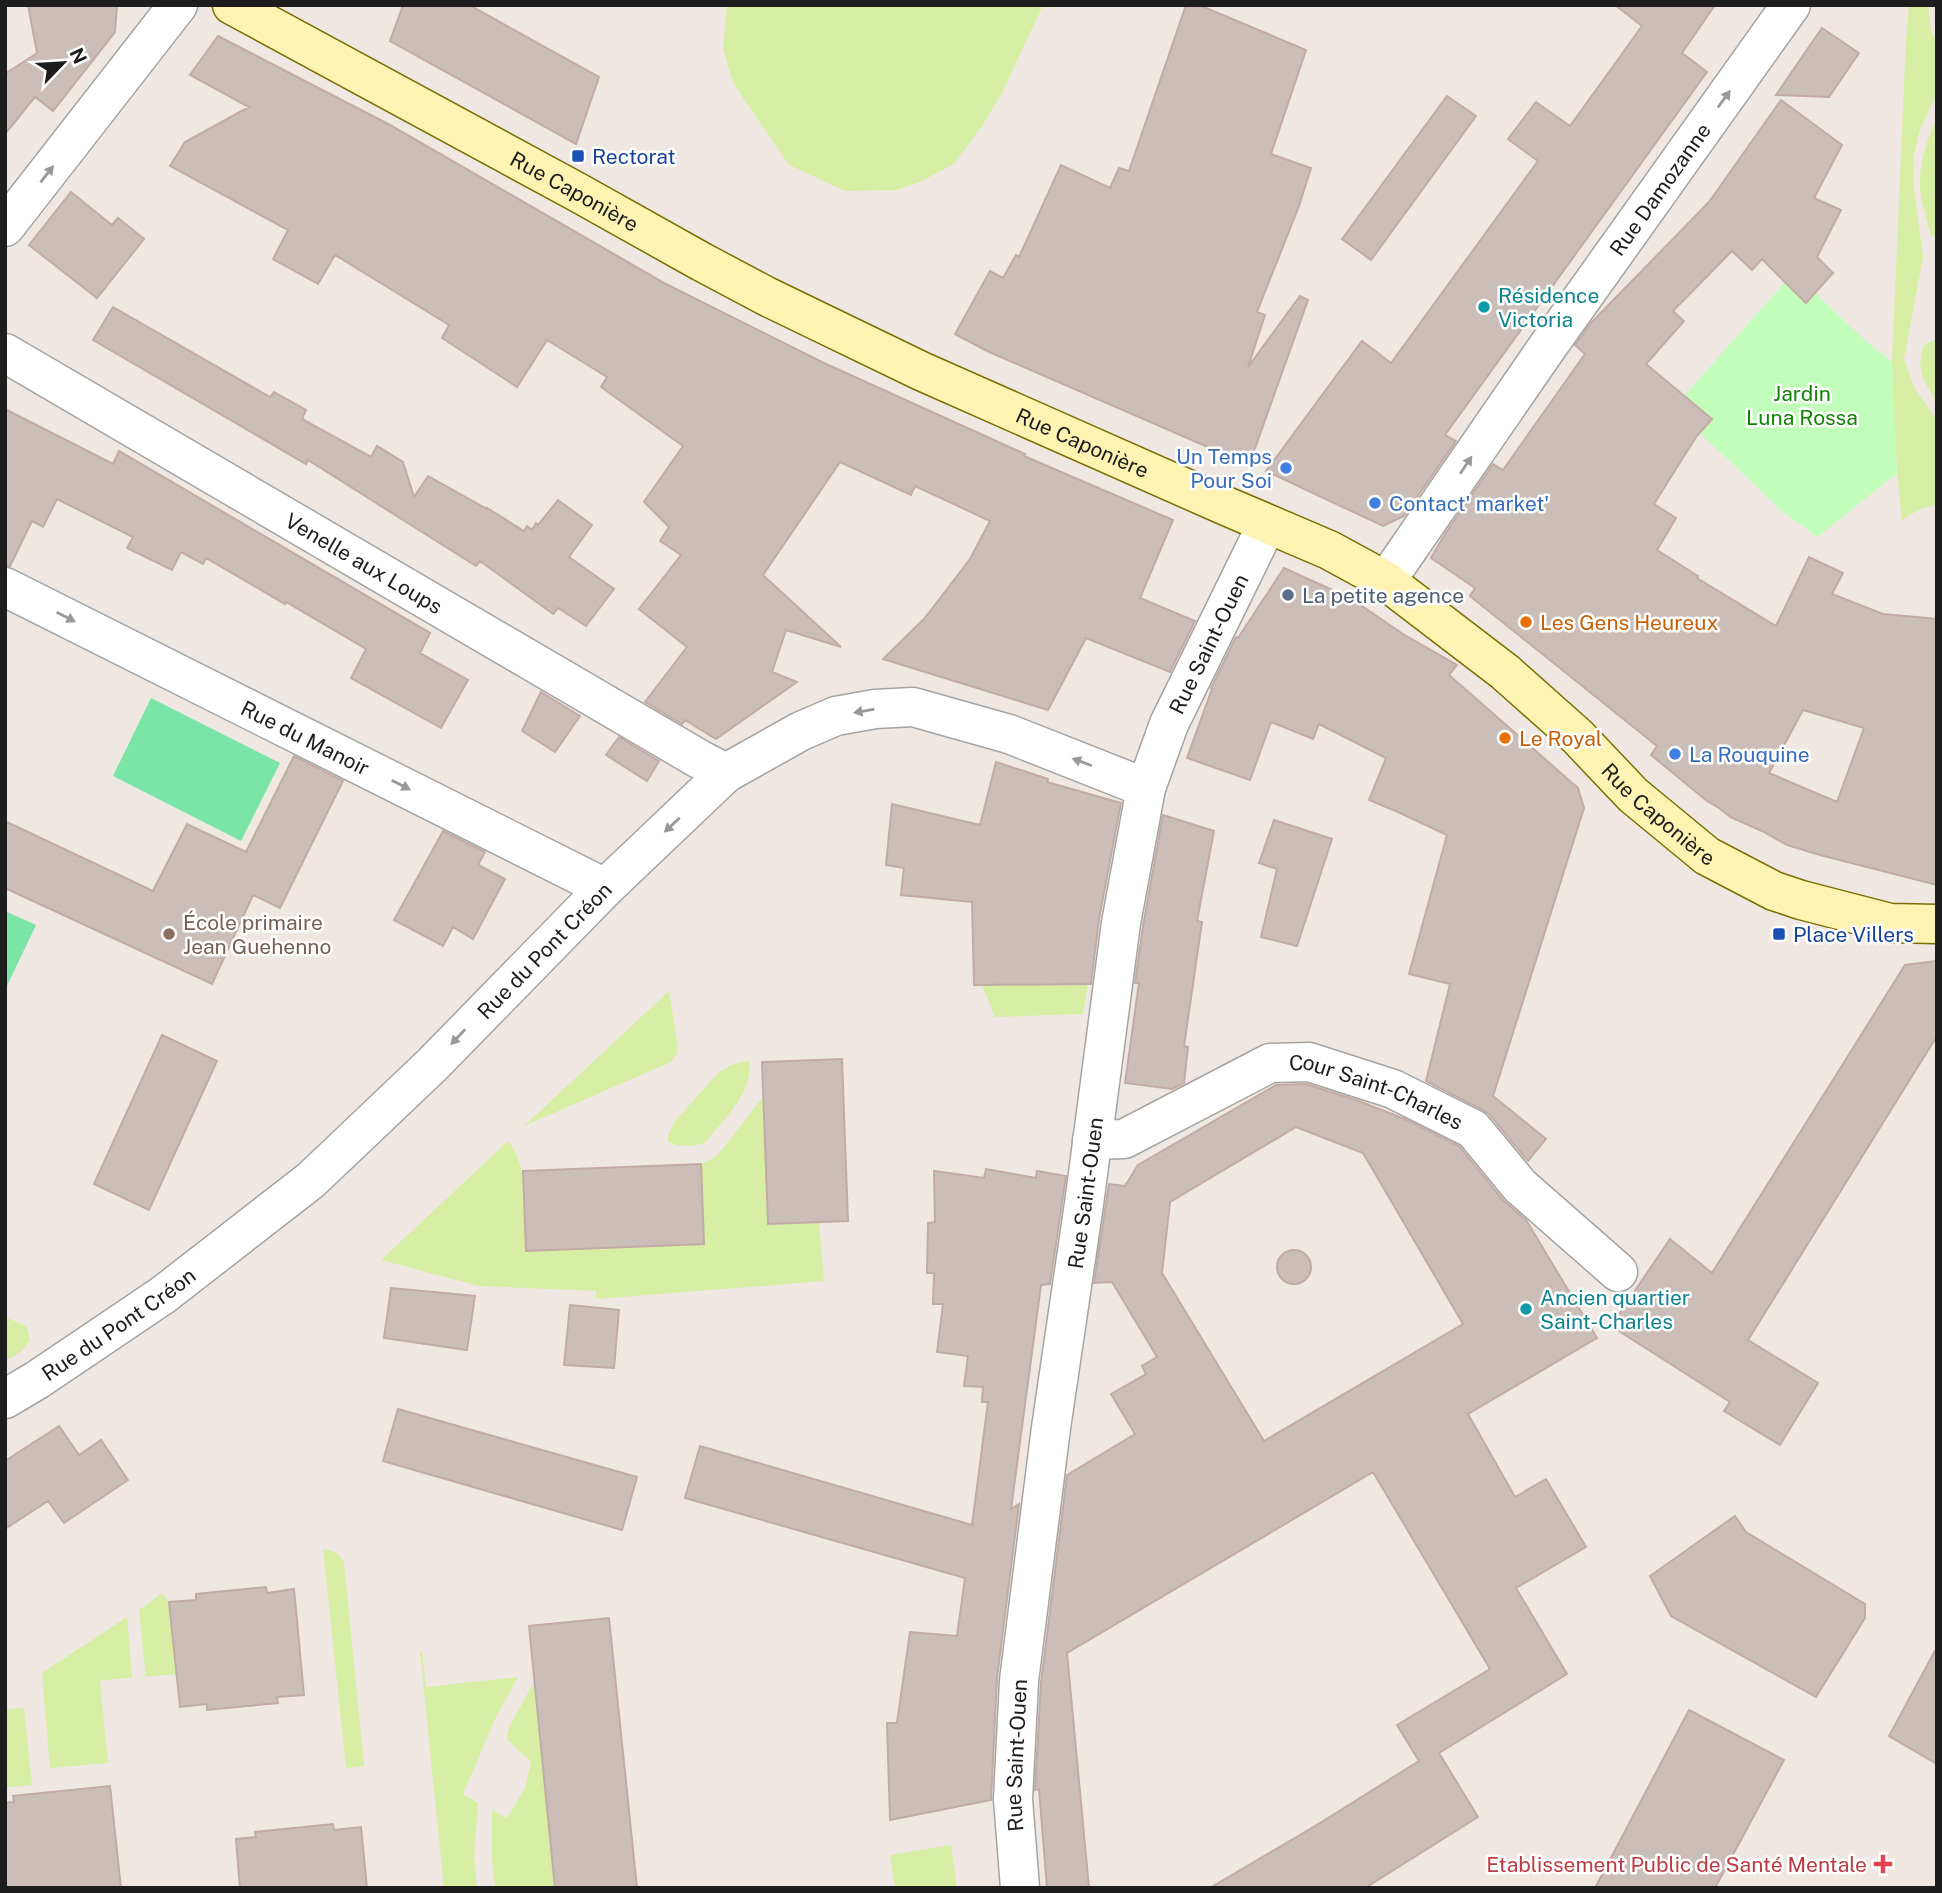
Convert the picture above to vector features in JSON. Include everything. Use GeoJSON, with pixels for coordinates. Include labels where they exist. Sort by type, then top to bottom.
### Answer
{"type":"FeatureCollection","features":[{"type":"Feature","properties":{"kind":"main road","name":"Rue Caponière"},"geometry":{"type":"LineString","coordinates":[[232,5],[753,289],[921,371],[1329,550],[1386,581],[1505,672],[1578,737],[1633,795],[1707,856],[1774,891],[1801,900],[1890,923],[1937,924]]}},
{"type":"Feature","properties":{"kind":"street"},"geometry":{"type":"LineString","coordinates":[[5,228],[178,5]]}},
{"type":"Feature","properties":{"kind":"street","name":"Rue Damozanne"},"geometry":{"type":"LineString","coordinates":[[1386,581],[1548,346],[1791,5]]}},
{"type":"Feature","properties":{"kind":"street","name":"Venelle aux Loups"},"geometry":{"type":"LineString","coordinates":[[5,353],[726,773]]}},
{"type":"Feature","properties":{"kind":"street","name":"Rue Saint-Ouen"},"geometry":{"type":"LineString","coordinates":[[1020,1888],[1013,1798],[1019,1681],[1121,923],[1146,788],[1169,724],[1267,524]]}},
{"type":"Feature","properties":{"kind":"street","name":"Rue du Manoir"},"geometry":{"type":"LineString","coordinates":[[5,587],[605,888]]}},
{"type":"Feature","properties":{"kind":"street","name":"Rue du Pont Créon"},"geometry":{"type":"LineString","coordinates":[[5,1399],[163,1295],[311,1180],[432,1065],[605,888],[726,773],[801,731],[836,716],[875,709],[913,707],[1009,734],[1146,788]]}},
{"type":"Feature","properties":{"kind":"street","name":"Cour Saint-Charles"},"geometry":{"type":"LineString","coordinates":[[1092,1140],[1124,1139],[1270,1063],[1309,1062],[1393,1089],[1473,1129],[1520,1186],[1618,1272]]}},
{"type":"Feature","properties":{"kind":"green space"},"geometry":{"type":"Polygon","coordinates":[[[727,5],[1043,5],[1003,91],[954,164],[918,183],[896,190],[845,191],[789,165],[733,83],[723,49],[727,5]]]}},
{"type":"Feature","properties":{"kind":"green space"},"geometry":{"type":"Polygon","coordinates":[[[1909,5],[1928,5],[1931,31],[1937,43],[1937,94],[1920,129],[1913,159],[1923,257],[1904,359],[1914,388],[1937,420],[1937,505],[1918,510],[1902,521],[1892,362],[1909,5]]]}},
{"type":"Feature","properties":{"kind":"green space"},"geometry":{"type":"Polygon","coordinates":[[[1937,118],[1937,236],[1931,237],[1920,179],[1924,152],[1937,118]]]}},
{"type":"Feature","properties":{"kind":"green space","name":"Jardin Luna Rossa"},"geometry":{"type":"Polygon","coordinates":[[[1785,282],[1806,303],[1816,292],[1868,343],[1892,362],[1897,473],[1819,538],[1784,513],[1700,433],[1711,419],[1684,396],[1785,282]]]}},
{"type":"Feature","properties":{"kind":"green space"},"geometry":{"type":"Polygon","coordinates":[[[1937,339],[1937,402],[1925,381],[1920,362],[1924,345],[1937,339]]]}},
{"type":"Feature","properties":{"kind":"green space"},"geometry":{"type":"Polygon","coordinates":[[[151,698],[280,763],[241,841],[113,776],[151,698]]]}},
{"type":"Feature","properties":{"kind":"green space"},"geometry":{"type":"Polygon","coordinates":[[[5,911],[36,925],[5,990],[5,911]]]}},
{"type":"Feature","properties":{"kind":"green space"},"geometry":{"type":"Polygon","coordinates":[[[1088,984],[1083,1014],[995,1017],[982,985],[1088,984]]]}},
{"type":"Feature","properties":{"kind":"green space"},"geometry":{"type":"Polygon","coordinates":[[[669,991],[677,1041],[677,1054],[671,1062],[524,1126],[669,991]]]}},
{"type":"Feature","properties":{"kind":"green space"},"geometry":{"type":"Polygon","coordinates":[[[749,1060],[747,1083],[743,1093],[707,1141],[688,1146],[668,1142],[668,1135],[675,1121],[718,1073],[731,1065],[749,1060]]]}},
{"type":"Feature","properties":{"kind":"green space"},"geometry":{"type":"Polygon","coordinates":[[[763,1097],[768,1224],[819,1222],[824,1281],[596,1299],[596,1291],[479,1286],[381,1260],[508,1141],[520,1164],[523,1178],[526,1251],[704,1244],[701,1164],[719,1153],[763,1097]]]}},
{"type":"Feature","properties":{"kind":"green space"},"geometry":{"type":"Polygon","coordinates":[[[5,1317],[26,1326],[30,1340],[22,1351],[5,1361],[5,1317]]]}},
{"type":"Feature","properties":{"kind":"green space"},"geometry":{"type":"Polygon","coordinates":[[[323,1548],[338,1554],[344,1562],[364,1766],[346,1768],[323,1548]]]}},
{"type":"Feature","properties":{"kind":"green space"},"geometry":{"type":"Polygon","coordinates":[[[162,1593],[169,1602],[176,1674],[146,1677],[139,1610],[162,1593]]]}},
{"type":"Feature","properties":{"kind":"green space"},"geometry":{"type":"Polygon","coordinates":[[[127,1617],[132,1677],[100,1681],[108,1763],[50,1768],[42,1673],[127,1617]]]}},
{"type":"Feature","properties":{"kind":"green space"},"geometry":{"type":"Polygon","coordinates":[[[422,1651],[426,1687],[518,1677],[495,1719],[463,1794],[478,1803],[474,1857],[477,1888],[444,1888],[422,1651]]]}},
{"type":"Feature","properties":{"kind":"green space"},"geometry":{"type":"Polygon","coordinates":[[[534,1682],[555,1888],[495,1888],[492,1810],[507,1818],[525,1788],[531,1762],[507,1739],[509,1727],[534,1682]]]}},
{"type":"Feature","properties":{"kind":"green space"},"geometry":{"type":"Polygon","coordinates":[[[24,1708],[32,1785],[5,1788],[5,1709],[24,1708]]]}},
{"type":"Feature","properties":{"kind":"green space"},"geometry":{"type":"Polygon","coordinates":[[[951,1845],[957,1888],[895,1888],[890,1855],[951,1845]]]}},
{"type":"Feature","properties":{"kind":"building"},"geometry":{"type":"Polygon","coordinates":[[[28,5],[117,5],[115,32],[53,111],[35,97],[5,134],[5,74],[37,53],[28,5]]]}},
{"type":"Feature","properties":{"kind":"building"},"geometry":{"type":"Polygon","coordinates":[[[403,5],[471,6],[599,77],[576,144],[390,41],[403,5]]]}},
{"type":"Feature","properties":{"kind":"building"},"geometry":{"type":"Polygon","coordinates":[[[1186,5],[1199,5],[1306,50],[1271,154],[1311,168],[1299,206],[1257,312],[1265,315],[1248,367],[1300,296],[1308,300],[1249,465],[987,351],[955,334],[990,271],[1003,278],[1016,255],[1019,257],[1061,165],[1110,188],[1119,168],[1129,171],[1186,5]]]}},
{"type":"Feature","properties":{"kind":"building"},"geometry":{"type":"Polygon","coordinates":[[[1615,5],[1715,5],[1682,53],[1707,72],[1445,435],[1456,441],[1404,516],[1383,526],[1266,471],[1362,341],[1391,363],[1538,161],[1508,139],[1536,102],[1570,126],[1642,26],[1615,5]]]}},
{"type":"Feature","properties":{"kind":"building"},"geometry":{"type":"Polygon","coordinates":[[[1822,28],[1859,53],[1829,97],[1776,95],[1822,28]]]}},
{"type":"Feature","properties":{"kind":"building"},"geometry":{"type":"Polygon","coordinates":[[[218,36],[390,125],[666,284],[824,363],[1025,454],[1024,456],[1173,520],[1140,598],[1195,621],[1170,672],[1086,638],[1048,710],[883,659],[924,619],[970,559],[990,521],[915,486],[911,495],[840,462],[763,575],[841,647],[786,630],[772,672],[797,682],[716,739],[685,720],[682,724],[645,702],[687,647],[639,609],[681,555],[660,541],[669,527],[644,502],[683,446],[601,387],[607,377],[547,340],[517,387],[442,338],[449,325],[335,255],[318,284],[273,259],[288,230],[170,166],[185,142],[249,107],[190,75],[218,36]]]}},
{"type":"Feature","properties":{"kind":"building"},"geometry":{"type":"Polygon","coordinates":[[[1447,96],[1476,116],[1371,260],[1342,239],[1447,96]]]}},
{"type":"Feature","properties":{"kind":"building"},"geometry":{"type":"Polygon","coordinates":[[[1781,100],[1842,145],[1814,198],[1841,210],[1817,257],[1833,273],[1806,303],[1762,259],[1752,270],[1732,251],[1673,311],[1684,321],[1646,364],[1712,419],[1696,437],[1654,504],[1676,518],[1657,550],[1776,626],[1809,557],[1843,573],[1832,594],[1883,614],[1937,619],[1937,885],[1787,845],[1730,817],[1651,755],[1657,746],[1470,596],[1475,588],[1431,558],[1493,464],[1503,470],[1585,354],[1575,345],[1591,323],[1709,202],[1781,100]],[[1803,710],[1769,773],[1837,802],[1864,728],[1803,710]]]}},
{"type":"Feature","properties":{"kind":"building"},"geometry":{"type":"Polygon","coordinates":[[[71,192],[112,225],[118,218],[144,239],[97,298],[29,245],[71,192]]]}},
{"type":"Feature","properties":{"kind":"building"},"geometry":{"type":"Polygon","coordinates":[[[113,307],[270,397],[274,392],[306,410],[302,419],[371,457],[377,446],[403,462],[414,497],[428,476],[524,531],[527,526],[532,530],[536,523],[538,525],[558,500],[592,525],[569,557],[614,589],[586,626],[558,608],[553,614],[480,561],[476,566],[308,460],[306,464],[93,340],[113,307]]]}},
{"type":"Feature","properties":{"kind":"building"},"geometry":{"type":"Polygon","coordinates":[[[5,409],[113,464],[119,451],[430,633],[420,653],[468,680],[441,728],[351,678],[366,649],[206,558],[203,564],[181,552],[172,570],[127,548],[133,537],[57,499],[43,527],[32,521],[10,566],[5,565],[5,409]]]}},
{"type":"Feature","properties":{"kind":"building"},"geometry":{"type":"Polygon","coordinates":[[[1284,568],[1350,598],[1403,634],[1457,665],[1449,675],[1578,788],[1584,808],[1493,1096],[1546,1139],[1528,1161],[1490,1115],[1426,1081],[1450,984],[1409,974],[1447,835],[1369,800],[1386,758],[1319,724],[1313,739],[1271,722],[1250,780],[1187,758],[1211,688],[1236,637],[1238,638],[1284,568]]]}},
{"type":"Feature","properties":{"kind":"building"},"geometry":{"type":"Polygon","coordinates":[[[541,692],[580,716],[555,752],[522,731],[541,692]]]}},
{"type":"Feature","properties":{"kind":"building"},"geometry":{"type":"Polygon","coordinates":[[[619,737],[659,761],[647,781],[606,755],[619,737]]]}},
{"type":"Feature","properties":{"kind":"building"},"geometry":{"type":"Polygon","coordinates":[[[294,756],[343,781],[280,908],[253,895],[212,984],[5,888],[5,821],[153,891],[187,824],[246,852],[294,756]]]}},
{"type":"Feature","properties":{"kind":"building"},"geometry":{"type":"Polygon","coordinates":[[[996,762],[1048,779],[1047,782],[1121,803],[1099,919],[1091,984],[974,985],[972,902],[901,895],[904,868],[886,865],[892,804],[980,825],[996,762]]]}},
{"type":"Feature","properties":{"kind":"building"},"geometry":{"type":"Polygon","coordinates":[[[1163,815],[1214,831],[1197,921],[1202,922],[1184,1046],[1188,1047],[1184,1083],[1172,1089],[1125,1083],[1139,983],[1135,983],[1143,926],[1163,815]]]}},
{"type":"Feature","properties":{"kind":"building"},"geometry":{"type":"Polygon","coordinates":[[[1274,820],[1332,839],[1297,946],[1261,937],[1277,869],[1259,863],[1274,820]]]}},
{"type":"Feature","properties":{"kind":"building"},"geometry":{"type":"Polygon","coordinates":[[[443,831],[485,852],[478,865],[505,879],[473,939],[453,927],[443,946],[394,920],[443,831]]]}},
{"type":"Feature","properties":{"kind":"building"},"geometry":{"type":"Polygon","coordinates":[[[1937,961],[1937,1036],[1748,1340],[1818,1383],[1780,1445],[1724,1411],[1730,1402],[1611,1326],[1670,1239],[1712,1273],[1905,965],[1937,961]]]}},
{"type":"Feature","properties":{"kind":"building"},"geometry":{"type":"Polygon","coordinates":[[[162,1035],[217,1061],[149,1210],[94,1184],[162,1035]]]}},
{"type":"Feature","properties":{"kind":"building"},"geometry":{"type":"Polygon","coordinates":[[[842,1059],[848,1221],[768,1224],[762,1062],[842,1059]]]}},
{"type":"Feature","properties":{"kind":"building"},"geometry":{"type":"Polygon","coordinates":[[[1306,1084],[1356,1100],[1405,1119],[1459,1146],[1503,1200],[1526,1220],[1597,1338],[1468,1414],[1515,1497],[1546,1479],[1586,1547],[1516,1588],[1567,1674],[1439,1753],[1478,1817],[1365,1888],[1210,1888],[1419,1761],[1397,1725],[1490,1669],[1373,1472],[1067,1653],[1089,1888],[1047,1888],[1039,1789],[1035,1790],[1041,1683],[1067,1475],[1135,1434],[1111,1394],[1146,1374],[1142,1366],[1157,1357],[1112,1282],[1094,1283],[1109,1184],[1125,1186],[1138,1165],[1276,1085],[1306,1084]],[[1296,1127],[1170,1202],[1162,1273],[1264,1441],[1463,1324],[1363,1153],[1296,1127]]]}},
{"type":"Feature","properties":{"kind":"building"},"geometry":{"type":"Polygon","coordinates":[[[701,1164],[704,1244],[526,1251],[523,1171],[701,1164]]]}},
{"type":"Feature","properties":{"kind":"building"},"geometry":{"type":"Polygon","coordinates":[[[986,1169],[1036,1178],[1037,1171],[1066,1176],[1050,1284],[1041,1285],[1011,1509],[1019,1504],[997,1678],[991,1800],[890,1820],[887,1723],[897,1723],[910,1632],[957,1636],[965,1578],[685,1498],[700,1446],[972,1525],[988,1402],[982,1402],[983,1387],[964,1386],[968,1356],[937,1352],[943,1304],[933,1304],[934,1273],[927,1273],[928,1223],[935,1222],[934,1171],[984,1178],[986,1169]]]}},
{"type":"Feature","properties":{"kind":"building"},"geometry":{"type":"Polygon","coordinates":[[[1294,1250],[1306,1255],[1311,1267],[1306,1279],[1294,1284],[1282,1279],[1277,1267],[1282,1255],[1294,1250]]]}},
{"type":"Feature","properties":{"kind":"building"},"geometry":{"type":"Polygon","coordinates":[[[391,1288],[475,1296],[467,1350],[384,1338],[391,1288]]]}},
{"type":"Feature","properties":{"kind":"building"},"geometry":{"type":"Polygon","coordinates":[[[570,1305],[619,1310],[614,1368],[564,1365],[570,1305]]]}},
{"type":"Feature","properties":{"kind":"building"},"geometry":{"type":"Polygon","coordinates":[[[398,1409],[637,1477],[622,1530],[383,1461],[398,1409]]]}},
{"type":"Feature","properties":{"kind":"building"},"geometry":{"type":"Polygon","coordinates":[[[59,1426],[79,1455],[101,1440],[128,1480],[64,1523],[48,1501],[5,1529],[5,1461],[59,1426]]]}},
{"type":"Feature","properties":{"kind":"building"},"geometry":{"type":"Polygon","coordinates":[[[1735,1516],[1746,1532],[1865,1604],[1865,1618],[1816,1697],[1671,1616],[1650,1576],[1735,1516]]]}},
{"type":"Feature","properties":{"kind":"building"},"geometry":{"type":"Polygon","coordinates":[[[266,1587],[267,1593],[294,1589],[304,1695],[277,1697],[278,1703],[207,1710],[207,1704],[180,1707],[169,1602],[196,1600],[196,1594],[266,1587]]]}},
{"type":"Feature","properties":{"kind":"building"},"geometry":{"type":"Polygon","coordinates":[[[609,1618],[637,1888],[555,1888],[529,1626],[609,1618]]]}},
{"type":"Feature","properties":{"kind":"building"},"geometry":{"type":"Polygon","coordinates":[[[1937,1647],[1937,1764],[1889,1736],[1937,1647]]]}},
{"type":"Feature","properties":{"kind":"building"},"geometry":{"type":"Polygon","coordinates":[[[1689,1710],[1784,1760],[1715,1888],[1595,1888],[1689,1710]]]}},
{"type":"Feature","properties":{"kind":"building"},"geometry":{"type":"Polygon","coordinates":[[[110,1786],[121,1888],[5,1888],[5,1803],[14,1802],[13,1796],[110,1786]]]}},
{"type":"Feature","properties":{"kind":"building"},"geometry":{"type":"Polygon","coordinates":[[[333,1824],[334,1830],[361,1827],[367,1888],[240,1888],[236,1839],[256,1837],[255,1832],[333,1824]]]}},
{"type":"Feature","properties":{"kind":"place","name":"Rectorat"},"geometry":{"type":"Point","coordinates":[578,156]}},
{"type":"Feature","properties":{"kind":"place","name":"Résidence Victoria"},"geometry":{"type":"Point","coordinates":[1484,307]}},
{"type":"Feature","properties":{"kind":"place","name":"Un Temps Pour Soi"},"geometry":{"type":"Point","coordinates":[1286,468]}},
{"type":"Feature","properties":{"kind":"place","name":"Contact' market'"},"geometry":{"type":"Point","coordinates":[1375,503]}},
{"type":"Feature","properties":{"kind":"place","name":"La petite agence"},"geometry":{"type":"Point","coordinates":[1288,595]}},
{"type":"Feature","properties":{"kind":"place","name":"Les Gens Heureux"},"geometry":{"type":"Point","coordinates":[1526,622]}},
{"type":"Feature","properties":{"kind":"place","name":"Le Royal"},"geometry":{"type":"Point","coordinates":[1505,738]}},
{"type":"Feature","properties":{"kind":"place","name":"La Rouquine"},"geometry":{"type":"Point","coordinates":[1675,754]}},
{"type":"Feature","properties":{"kind":"place","name":"École primaire Jean Guehenno"},"geometry":{"type":"Point","coordinates":[169,934]}},
{"type":"Feature","properties":{"kind":"place","name":"Place Villers"},"geometry":{"type":"Point","coordinates":[1779,934]}},
{"type":"Feature","properties":{"kind":"place","name":"Ancien quartier Saint-Charles"},"geometry":{"type":"Point","coordinates":[1526,1309]}},
{"type":"Feature","properties":{"kind":"place","name":"Etablissement Public de Santé Mentale"},"geometry":{"type":"Point","coordinates":[1883,1864]}}]}
